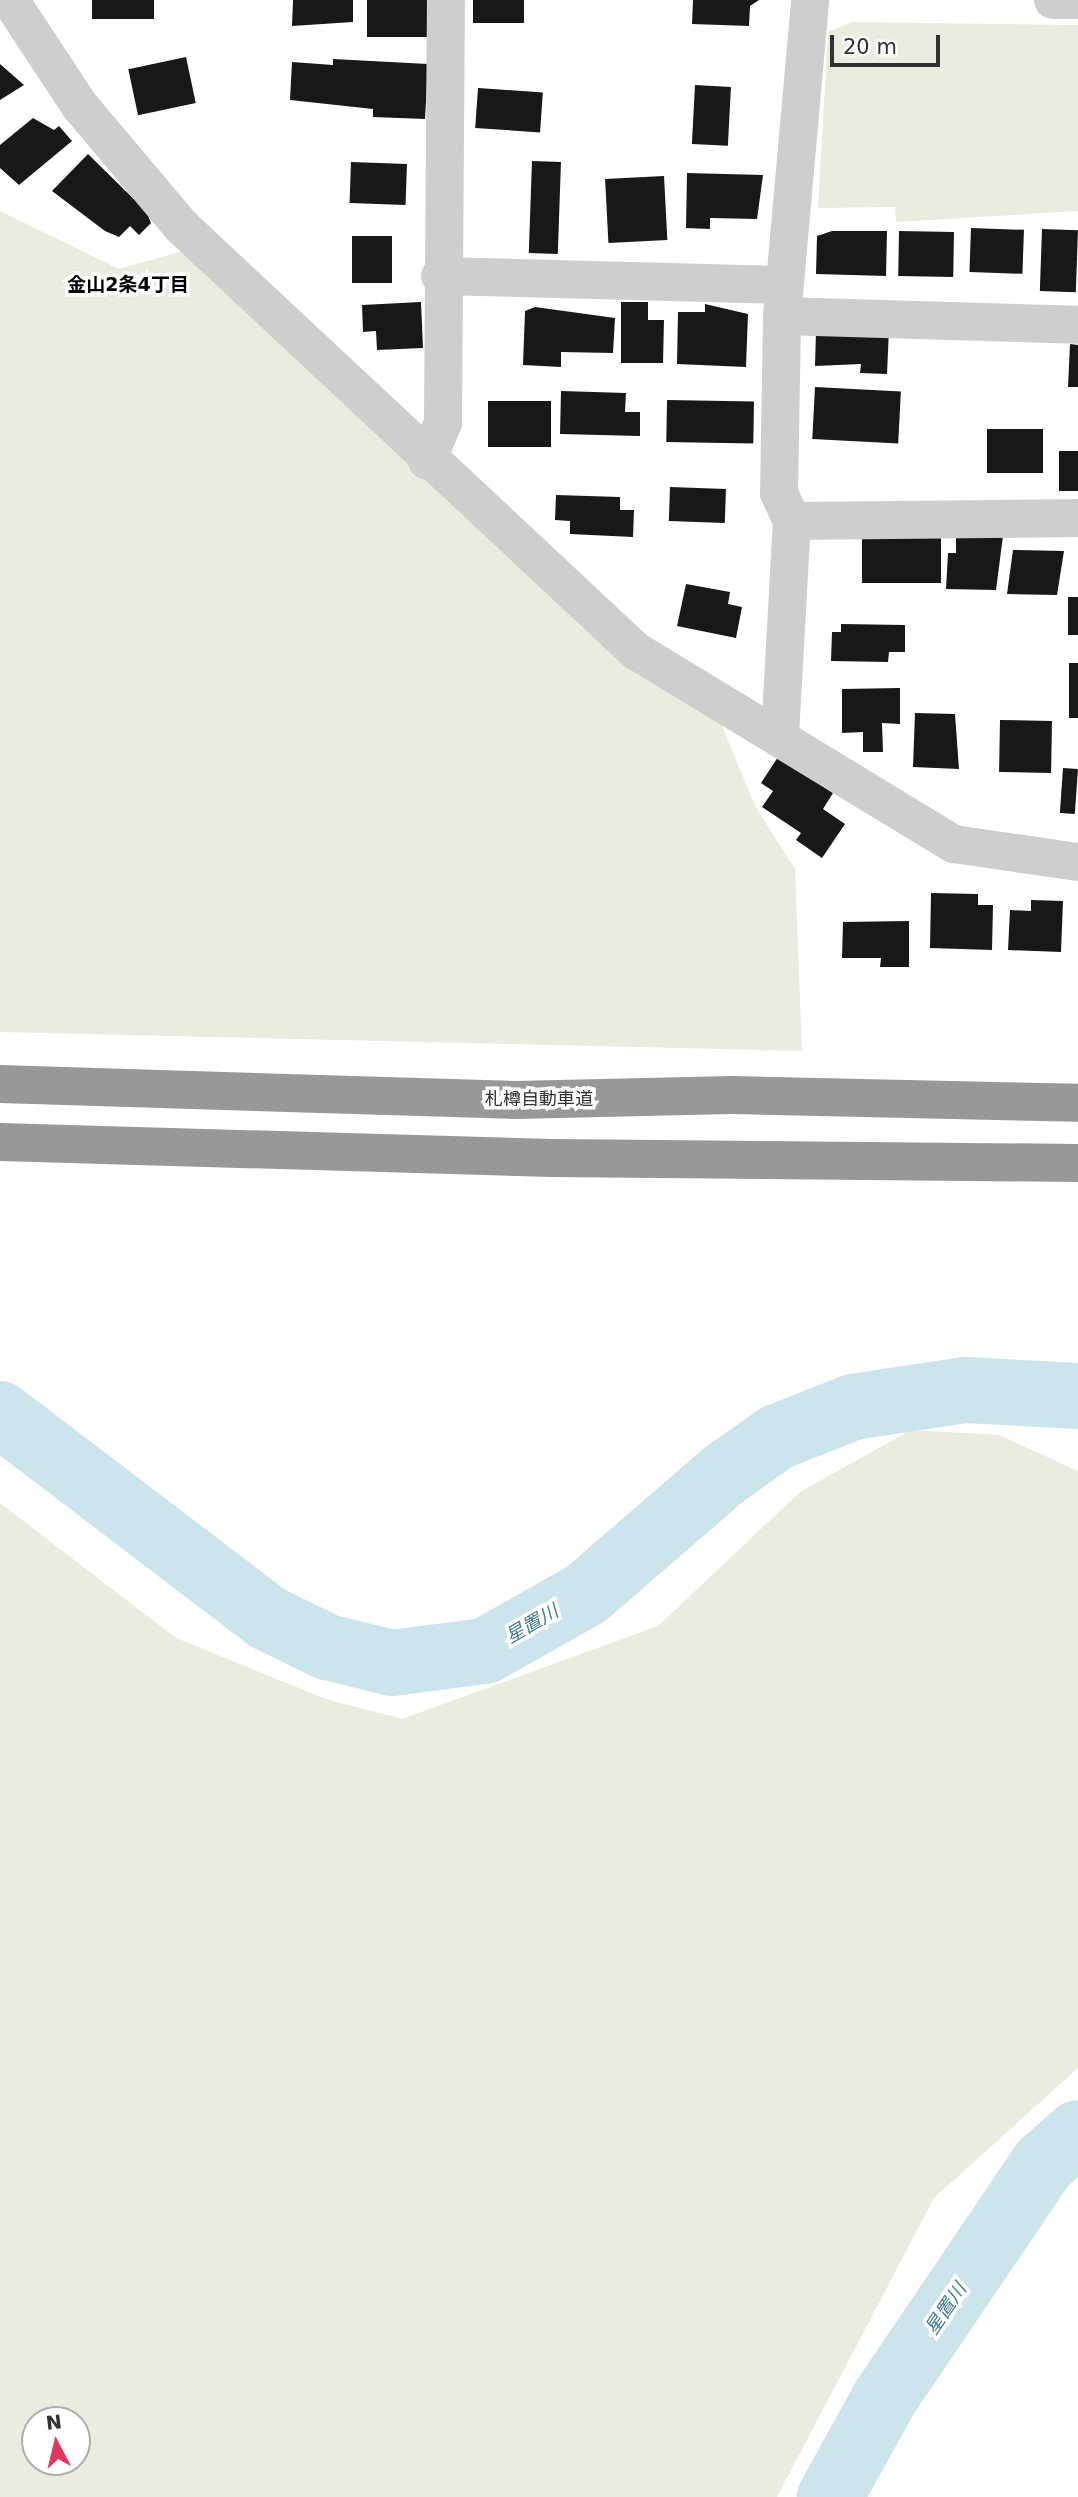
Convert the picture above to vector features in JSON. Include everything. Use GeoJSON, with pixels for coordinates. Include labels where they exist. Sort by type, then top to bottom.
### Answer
{"type":"FeatureCollection","features":[{"type":"Feature","properties":{"kind":"highway","name":"札樽自動車道"},"geometry":{"type":"LineString","coordinates":[[0,1084],[515,1100],[732,1096],[1078,1103]]}},
{"type":"Feature","properties":{"kind":"highway"},"geometry":{"type":"LineString","coordinates":[[0,1142],[552,1158],[1078,1163]]}},
{"type":"Feature","properties":{"kind":"street"},"geometry":{"type":"LineString","coordinates":[[10,0],[80,106],[181,226],[427,461],[636,651],[780,735],[954,844],[1078,862]]}},
{"type":"Feature","properties":{"kind":"street"},"geometry":{"type":"LineString","coordinates":[[427,461],[443,423],[440,276],[446,0]]}},
{"type":"Feature","properties":{"kind":"street"},"geometry":{"type":"LineString","coordinates":[[780,735],[792,521],[779,493],[783,301],[810,0]]}},
{"type":"Feature","properties":{"kind":"street"},"geometry":{"type":"LineString","coordinates":[[1053,0],[1078,0]]}},
{"type":"Feature","properties":{"kind":"street"},"geometry":{"type":"LineString","coordinates":[[440,276],[1078,325]]}},
{"type":"Feature","properties":{"kind":"street"},"geometry":{"type":"LineString","coordinates":[[792,521],[1078,519]]}},
{"type":"Feature","properties":{"kind":"shaded area"},"geometry":{"type":"Polygon","coordinates":[[[852,22],[1078,25],[1078,211],[896,222],[895,207],[818,208],[828,32],[852,22]]]}},
{"type":"Feature","properties":{"kind":"shaded area"},"geometry":{"type":"Polygon","coordinates":[[[0,211],[119,269],[190,249],[715,709],[755,806],[795,869],[802,1051],[0,1032],[0,211]]]}},
{"type":"Feature","properties":{"kind":"shaded area"},"geometry":{"type":"Polygon","coordinates":[[[911,1430],[999,1435],[1078,1471],[1078,2068],[934,2198],[777,2497],[0,2497],[0,1503],[176,1638],[326,1699],[402,1719],[658,1626],[800,1492],[911,1430]]]}},
{"type":"Feature","properties":{"kind":"building"},"geometry":{"type":"Polygon","coordinates":[[[92,0],[154,0],[154,19],[92,19],[92,0]]]}},
{"type":"Feature","properties":{"kind":"building"},"geometry":{"type":"Polygon","coordinates":[[[293,0],[353,0],[353,22],[292,26],[293,0]]]}},
{"type":"Feature","properties":{"kind":"building"},"geometry":{"type":"Polygon","coordinates":[[[367,0],[428,0],[428,37],[367,37],[367,0]]]}},
{"type":"Feature","properties":{"kind":"building"},"geometry":{"type":"Polygon","coordinates":[[[473,0],[524,0],[524,23],[473,23],[473,0]]]}},
{"type":"Feature","properties":{"kind":"building"},"geometry":{"type":"Polygon","coordinates":[[[693,0],[759,0],[750,6],[749,26],[692,24],[693,0]]]}},
{"type":"Feature","properties":{"kind":"building"},"geometry":{"type":"Polygon","coordinates":[[[186,57],[196,103],[138,115],[128,69],[186,57]]]}},
{"type":"Feature","properties":{"kind":"building"},"geometry":{"type":"Polygon","coordinates":[[[333,59],[428,64],[425,119],[373,117],[373,109],[290,100],[292,62],[333,65],[333,59]]]}},
{"type":"Feature","properties":{"kind":"building"},"geometry":{"type":"Polygon","coordinates":[[[0,64],[24,85],[0,100],[0,64]]]}},
{"type":"Feature","properties":{"kind":"building"},"geometry":{"type":"Polygon","coordinates":[[[695,85],[731,87],[728,146],[692,144],[695,85]]]}},
{"type":"Feature","properties":{"kind":"building"},"geometry":{"type":"Polygon","coordinates":[[[478,88],[543,93],[540,132],[475,128],[478,88]]]}},
{"type":"Feature","properties":{"kind":"building"},"geometry":{"type":"Polygon","coordinates":[[[33,118],[54,130],[59,126],[72,141],[19,185],[0,168],[0,145],[33,118]]]}},
{"type":"Feature","properties":{"kind":"building"},"geometry":{"type":"Polygon","coordinates":[[[88,154],[146,211],[151,223],[139,235],[130,226],[119,237],[105,231],[52,191],[88,154]]]}},
{"type":"Feature","properties":{"kind":"building"},"geometry":{"type":"Polygon","coordinates":[[[532,161],[561,162],[558,254],[529,253],[532,161]]]}},
{"type":"Feature","properties":{"kind":"building"},"geometry":{"type":"Polygon","coordinates":[[[351,162],[407,164],[406,205],[350,203],[351,162]]]}},
{"type":"Feature","properties":{"kind":"building"},"geometry":{"type":"Polygon","coordinates":[[[687,173],[763,175],[757,219],[710,218],[710,229],[686,228],[687,173]]]}},
{"type":"Feature","properties":{"kind":"building"},"geometry":{"type":"Polygon","coordinates":[[[664,176],[667,240],[608,243],[605,179],[664,176]]]}},
{"type":"Feature","properties":{"kind":"building"},"geometry":{"type":"Polygon","coordinates":[[[971,228],[1024,230],[1022,274],[969,272],[971,228]]]}},
{"type":"Feature","properties":{"kind":"building"},"geometry":{"type":"Polygon","coordinates":[[[1042,229],[1078,230],[1076,292],[1040,291],[1042,229]]]}},
{"type":"Feature","properties":{"kind":"building"},"geometry":{"type":"Polygon","coordinates":[[[832,231],[887,231],[886,276],[816,274],[817,236],[832,231]]]}},
{"type":"Feature","properties":{"kind":"building"},"geometry":{"type":"Polygon","coordinates":[[[899,231],[954,232],[953,277],[898,276],[899,231]]]}},
{"type":"Feature","properties":{"kind":"building"},"geometry":{"type":"Polygon","coordinates":[[[352,236],[392,236],[392,283],[352,283],[352,236]]]}},
{"type":"Feature","properties":{"kind":"building"},"geometry":{"type":"Polygon","coordinates":[[[421,302],[423,348],[377,350],[376,331],[363,332],[362,305],[421,302]]]}},
{"type":"Feature","properties":{"kind":"building"},"geometry":{"type":"Polygon","coordinates":[[[621,302],[648,302],[648,320],[664,320],[663,363],[621,363],[621,302]]]}},
{"type":"Feature","properties":{"kind":"building"},"geometry":{"type":"Polygon","coordinates":[[[705,304],[748,314],[746,367],[677,364],[678,312],[705,312],[705,304]]]}},
{"type":"Feature","properties":{"kind":"building"},"geometry":{"type":"Polygon","coordinates":[[[535,307],[615,318],[613,353],[561,352],[561,367],[523,365],[525,311],[535,307]]]}},
{"type":"Feature","properties":{"kind":"building"},"geometry":{"type":"Polygon","coordinates":[[[889,329],[887,374],[860,373],[861,364],[815,366],[816,331],[889,329]]]}},
{"type":"Feature","properties":{"kind":"building"},"geometry":{"type":"Polygon","coordinates":[[[1070,344],[1078,345],[1078,387],[1068,387],[1070,344]]]}},
{"type":"Feature","properties":{"kind":"building"},"geometry":{"type":"Polygon","coordinates":[[[815,387],[901,392],[898,443],[812,439],[815,387]]]}},
{"type":"Feature","properties":{"kind":"building"},"geometry":{"type":"Polygon","coordinates":[[[561,391],[626,393],[625,412],[640,412],[640,436],[560,434],[561,391]]]}},
{"type":"Feature","properties":{"kind":"building"},"geometry":{"type":"Polygon","coordinates":[[[667,400],[754,402],[753,444],[666,442],[667,400]]]}},
{"type":"Feature","properties":{"kind":"building"},"geometry":{"type":"Polygon","coordinates":[[[488,401],[551,401],[551,447],[488,447],[488,401]]]}},
{"type":"Feature","properties":{"kind":"building"},"geometry":{"type":"Polygon","coordinates":[[[987,429],[1043,429],[1043,473],[987,473],[987,429]]]}},
{"type":"Feature","properties":{"kind":"building"},"geometry":{"type":"Polygon","coordinates":[[[1059,451],[1078,451],[1078,491],[1059,491],[1059,451]]]}},
{"type":"Feature","properties":{"kind":"building"},"geometry":{"type":"Polygon","coordinates":[[[670,487],[726,489],[725,523],[669,521],[670,487]]]}},
{"type":"Feature","properties":{"kind":"building"},"geometry":{"type":"Polygon","coordinates":[[[556,495],[620,497],[620,510],[634,510],[633,537],[570,534],[570,521],[555,520],[556,495]]]}},
{"type":"Feature","properties":{"kind":"building"},"geometry":{"type":"Polygon","coordinates":[[[862,529],[941,529],[941,583],[862,583],[862,529]]]}},
{"type":"Feature","properties":{"kind":"building"},"geometry":{"type":"Polygon","coordinates":[[[956,535],[1003,536],[996,590],[946,589],[948,553],[956,553],[956,535]]]}},
{"type":"Feature","properties":{"kind":"building"},"geometry":{"type":"Polygon","coordinates":[[[1013,550],[1064,551],[1057,595],[1007,594],[1013,550]]]}},
{"type":"Feature","properties":{"kind":"building"},"geometry":{"type":"Polygon","coordinates":[[[686,584],[730,592],[728,604],[742,607],[736,638],[677,626],[686,584]]]}},
{"type":"Feature","properties":{"kind":"building"},"geometry":{"type":"Polygon","coordinates":[[[1068,597],[1078,597],[1078,635],[1068,635],[1068,597]]]}},
{"type":"Feature","properties":{"kind":"building"},"geometry":{"type":"Polygon","coordinates":[[[841,624],[905,625],[905,652],[889,652],[888,662],[831,661],[832,632],[841,632],[841,624]]]}},
{"type":"Feature","properties":{"kind":"building"},"geometry":{"type":"Polygon","coordinates":[[[1069,663],[1078,663],[1078,718],[1069,718],[1069,663]]]}},
{"type":"Feature","properties":{"kind":"building"},"geometry":{"type":"Polygon","coordinates":[[[900,688],[900,724],[882,723],[883,752],[863,752],[863,732],[842,733],[842,689],[900,688]]]}},
{"type":"Feature","properties":{"kind":"building"},"geometry":{"type":"Polygon","coordinates":[[[915,713],[955,714],[959,769],[913,767],[915,713]]]}},
{"type":"Feature","properties":{"kind":"building"},"geometry":{"type":"Polygon","coordinates":[[[1000,720],[1052,721],[1051,773],[999,772],[1000,720]]]}},
{"type":"Feature","properties":{"kind":"building"},"geometry":{"type":"Polygon","coordinates":[[[778,757],[833,793],[823,809],[845,824],[822,858],[796,840],[801,833],[762,807],[773,791],[761,783],[778,757]]]}},
{"type":"Feature","properties":{"kind":"building"},"geometry":{"type":"Polygon","coordinates":[[[1063,768],[1078,769],[1075,814],[1060,813],[1063,768]]]}},
{"type":"Feature","properties":{"kind":"building"},"geometry":{"type":"Polygon","coordinates":[[[931,893],[978,894],[978,905],[993,905],[992,950],[930,948],[931,893]]]}},
{"type":"Feature","properties":{"kind":"building"},"geometry":{"type":"Polygon","coordinates":[[[1031,900],[1063,901],[1061,952],[1008,950],[1010,910],[1031,911],[1031,900]]]}},
{"type":"Feature","properties":{"kind":"building"},"geometry":{"type":"Polygon","coordinates":[[[909,921],[909,967],[880,967],[881,958],[842,958],[843,922],[909,921]]]}},
{"type":"Feature","properties":{"kind":"waterway","name":"星置川"},"geometry":{"type":"LineString","coordinates":[[0,1414],[268,1618],[327,1647],[392,1663],[485,1651],[586,1594],[722,1476],[777,1437],[853,1407],[966,1390],[1078,1396]]}},
{"type":"Feature","properties":{"kind":"waterway","name":"星置川"},"geometry":{"type":"LineString","coordinates":[[830,2497],[884,2399],[1044,2163],[1078,2133]]}},
{"type":"Feature","properties":{"kind":"district","name":"金山2条4丁目"},"geometry":{"type":"Point","coordinates":[128,285]}}]}
